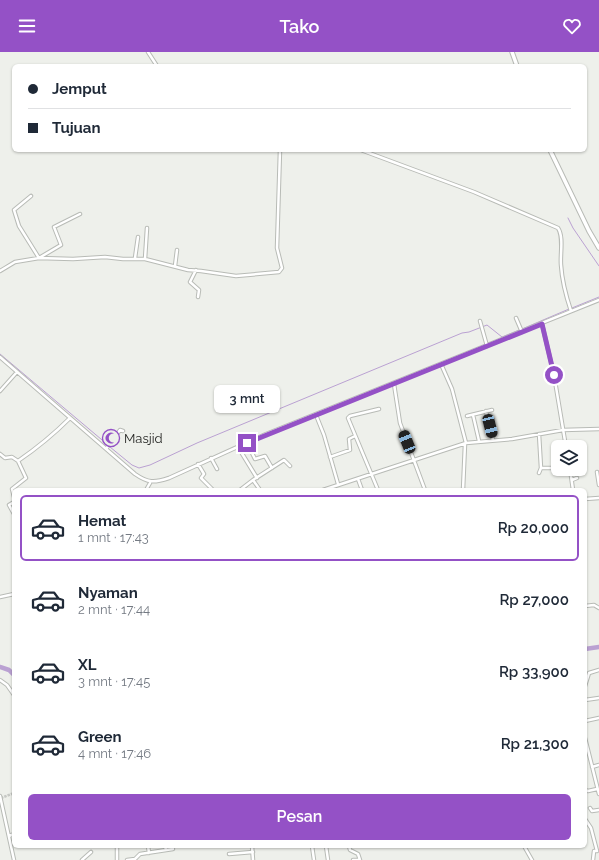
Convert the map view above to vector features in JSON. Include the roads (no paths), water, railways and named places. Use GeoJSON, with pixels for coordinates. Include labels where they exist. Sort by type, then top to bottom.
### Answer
{"type":"FeatureCollection","features":[{"type":"Feature","properties":{"kind":"highway"},"geometry":{"type":"LineString","coordinates":[[512,52],[516,64]]}},
{"type":"Feature","properties":{"kind":"highway"},"geometry":{"type":"LineString","coordinates":[[551,152],[589,231],[599,248]]}},
{"type":"Feature","properties":{"kind":"street"},"geometry":{"type":"LineString","coordinates":[[148,52],[156,64]]}},
{"type":"Feature","properties":{"kind":"street"},"geometry":{"type":"LineString","coordinates":[[0,271],[15,262],[39,258],[53,260],[99,257],[146,259],[188,270],[236,276],[281,271],[278,248],[280,152]]}},
{"type":"Feature","properties":{"kind":"street"},"geometry":{"type":"LineString","coordinates":[[366,152],[474,192],[558,228],[561,237],[563,282],[570,309]]}},
{"type":"Feature","properties":{"kind":"street"},"geometry":{"type":"LineString","coordinates":[[31,196],[14,210],[19,226],[39,258]]}},
{"type":"Feature","properties":{"kind":"street"},"geometry":{"type":"LineString","coordinates":[[39,258],[61,245],[54,227],[80,214]]}},
{"type":"Feature","properties":{"kind":"street"},"geometry":{"type":"LineString","coordinates":[[146,228],[146,259]]}},
{"type":"Feature","properties":{"kind":"street"},"geometry":{"type":"LineString","coordinates":[[135,258],[138,237]]}},
{"type":"Feature","properties":{"kind":"street"},"geometry":{"type":"LineString","coordinates":[[175,266],[177,250]]}},
{"type":"Feature","properties":{"kind":"street"},"geometry":{"type":"LineString","coordinates":[[196,270],[190,282],[199,290],[198,297]]}},
{"type":"Feature","properties":{"kind":"street"},"geometry":{"type":"LineString","coordinates":[[147,488],[150,483],[169,478],[247,443],[542,324],[570,309],[599,300]]}},
{"type":"Feature","properties":{"kind":"street"},"geometry":{"type":"LineString","coordinates":[[516,318],[522,332]]}},
{"type":"Feature","properties":{"kind":"street"},"geometry":{"type":"LineString","coordinates":[[480,320],[487,346]]}},
{"type":"Feature","properties":{"kind":"street"},"geometry":{"type":"LineString","coordinates":[[542,324],[565,440]]}},
{"type":"Feature","properties":{"kind":"street"},"geometry":{"type":"LineString","coordinates":[[0,357],[107,448],[135,474],[150,483]]}},
{"type":"Feature","properties":{"kind":"street"},"geometry":{"type":"LineString","coordinates":[[441,364],[452,388],[465,443],[463,488]]}},
{"type":"Feature","properties":{"kind":"street"},"geometry":{"type":"LineString","coordinates":[[0,391],[17,372]]}},
{"type":"Feature","properties":{"kind":"street"},"geometry":{"type":"LineString","coordinates":[[394,384],[400,423],[424,488]]}},
{"type":"Feature","properties":{"kind":"street"},"geometry":{"type":"LineString","coordinates":[[377,488],[355,436],[349,416],[379,409]]}},
{"type":"Feature","properties":{"kind":"street"},"geometry":{"type":"LineString","coordinates":[[467,416],[492,410]]}},
{"type":"Feature","properties":{"kind":"street"},"geometry":{"type":"LineString","coordinates":[[486,411],[493,440]]}},
{"type":"Feature","properties":{"kind":"street"},"geometry":{"type":"LineString","coordinates":[[316,415],[338,484]]}},
{"type":"Feature","properties":{"kind":"street"},"geometry":{"type":"LineString","coordinates":[[473,415],[479,441]]}},
{"type":"Feature","properties":{"kind":"street"},"geometry":{"type":"LineString","coordinates":[[18,461],[48,439],[70,418]]}},
{"type":"Feature","properties":{"kind":"street"},"geometry":{"type":"LineString","coordinates":[[328,488],[465,443],[512,439],[563,430],[599,429]]}},
{"type":"Feature","properties":{"kind":"street"},"geometry":{"type":"LineString","coordinates":[[107,448],[120,430],[123,431]]}},
{"type":"Feature","properties":{"kind":"street"},"geometry":{"type":"LineString","coordinates":[[539,434],[541,468],[539,473]]}},
{"type":"Feature","properties":{"kind":"street"},"geometry":{"type":"LineString","coordinates":[[330,457],[350,450],[349,439],[355,436]]}},
{"type":"Feature","properties":{"kind":"street"},"geometry":{"type":"LineString","coordinates":[[247,443],[255,459],[265,456],[272,468]]}},
{"type":"Feature","properties":{"kind":"street"},"geometry":{"type":"LineString","coordinates":[[238,447],[257,478]]}},
{"type":"Feature","properties":{"kind":"street"},"geometry":{"type":"LineString","coordinates":[[0,454],[5,458],[12,457],[18,461],[26,478],[14,488]]}},
{"type":"Feature","properties":{"kind":"street"},"geometry":{"type":"LineString","coordinates":[[211,458],[217,469]]}},
{"type":"Feature","properties":{"kind":"street"},"geometry":{"type":"LineString","coordinates":[[243,488],[285,460],[290,466]]}},
{"type":"Feature","properties":{"kind":"street"},"geometry":{"type":"LineString","coordinates":[[198,464],[204,473],[201,478],[211,488]]}},
{"type":"Feature","properties":{"kind":"street"},"geometry":{"type":"LineString","coordinates":[[541,468],[551,468]]}},
{"type":"Feature","properties":{"kind":"street"},"geometry":{"type":"LineString","coordinates":[[597,472],[599,485]]}},
{"type":"Feature","properties":{"kind":"street"},"geometry":{"type":"LineString","coordinates":[[571,476],[573,488]]}},
{"type":"Feature","properties":{"kind":"street"},"geometry":{"type":"LineString","coordinates":[[572,480],[577,478]]}},
{"type":"Feature","properties":{"kind":"street"},"geometry":{"type":"LineString","coordinates":[[358,479],[361,488]]}},
{"type":"Feature","properties":{"kind":"street"},"geometry":{"type":"LineString","coordinates":[[253,480],[259,488]]}},
{"type":"Feature","properties":{"kind":"street"},"geometry":{"type":"LineString","coordinates":[[587,499],[599,498]]}},
{"type":"Feature","properties":{"kind":"street"},"geometry":{"type":"LineString","coordinates":[[0,597],[12,594]]}},
{"type":"Feature","properties":{"kind":"street"},"geometry":{"type":"LineString","coordinates":[[587,606],[594,605],[599,608]]}},
{"type":"Feature","properties":{"kind":"street"},"geometry":{"type":"LineString","coordinates":[[587,677],[588,673],[599,670]]}},
{"type":"Feature","properties":{"kind":"street"},"geometry":{"type":"LineString","coordinates":[[0,680],[12,693]]}},
{"type":"Feature","properties":{"kind":"street"},"geometry":{"type":"LineString","coordinates":[[587,700],[599,698]]}},
{"type":"Feature","properties":{"kind":"street"},"geometry":{"type":"LineString","coordinates":[[587,721],[599,718]]}},
{"type":"Feature","properties":{"kind":"street"},"geometry":{"type":"LineString","coordinates":[[587,746],[599,794]]}},
{"type":"Feature","properties":{"kind":"street"},"geometry":{"type":"LineString","coordinates":[[592,767],[599,765]]}},
{"type":"Feature","properties":{"kind":"street"},"geometry":{"type":"LineString","coordinates":[[587,791],[598,789]]}},
{"type":"Feature","properties":{"kind":"street"},"geometry":{"type":"LineString","coordinates":[[0,796],[2,811],[14,860]]}},
{"type":"Feature","properties":{"kind":"street"},"geometry":{"type":"LineString","coordinates":[[590,808],[592,811],[599,810]]}},
{"type":"Feature","properties":{"kind":"street"},"geometry":{"type":"LineString","coordinates":[[587,822],[591,828],[597,850],[594,851],[593,860]]}},
{"type":"Feature","properties":{"kind":"street"},"geometry":{"type":"LineString","coordinates":[[117,848],[117,860]]}},
{"type":"Feature","properties":{"kind":"street"},"geometry":{"type":"LineString","coordinates":[[148,848],[149,853]]}},
{"type":"Feature","properties":{"kind":"street"},"geometry":{"type":"LineString","coordinates":[[252,848],[253,860]]}},
{"type":"Feature","properties":{"kind":"street"},"geometry":{"type":"LineString","coordinates":[[312,848],[314,860]]}},
{"type":"Feature","properties":{"kind":"street"},"geometry":{"type":"LineString","coordinates":[[326,848],[328,860]]}},
{"type":"Feature","properties":{"kind":"street"},"geometry":{"type":"LineString","coordinates":[[350,848],[350,850],[358,854],[359,860],[353,860]]}},
{"type":"Feature","properties":{"kind":"street"},"geometry":{"type":"LineString","coordinates":[[525,848],[532,860]]}},
{"type":"Feature","properties":{"kind":"street"},"geometry":{"type":"LineString","coordinates":[[127,860],[135,859],[138,855],[173,849]]}},
{"type":"Feature","properties":{"kind":"street"},"geometry":{"type":"LineString","coordinates":[[82,860],[91,852]]}},
{"type":"Feature","properties":{"kind":"street"},"geometry":{"type":"LineString","coordinates":[[229,854],[253,852]]}},
{"type":"Feature","properties":{"kind":"waterway"},"geometry":{"type":"LineString","coordinates":[[568,218],[573,228],[599,266]]}},
{"type":"Feature","properties":{"kind":"waterway"},"geometry":{"type":"LineString","coordinates":[[572,308],[599,297]]}},
{"type":"Feature","properties":{"kind":"waterway"},"geometry":{"type":"LineString","coordinates":[[522,329],[569,309]]}},
{"type":"Feature","properties":{"kind":"waterway"},"geometry":{"type":"LineString","coordinates":[[110,447],[132,465],[139,468],[150,465],[197,443],[462,333],[487,325],[502,337],[519,330]]}},
{"type":"Feature","properties":{"kind":"waterway"},"geometry":{"type":"LineString","coordinates":[[0,354],[108,445]]}},
{"type":"Feature","properties":{"kind":"waterway"},"geometry":{"type":"LineString","coordinates":[[587,649],[599,647]]}},
{"type":"Feature","properties":{"kind":"waterway"},"geometry":{"type":"LineString","coordinates":[[0,667],[9,670],[12,673]]}},
{"type":"Feature","properties":{"kind":"tunnel"},"geometry":{"type":"LineString","coordinates":[[1,798],[12,794]]}},
{"type":"Feature","properties":{"kind":"place","name":"Masjid"},"geometry":{"type":"Point","coordinates":[111,438]}}]}
